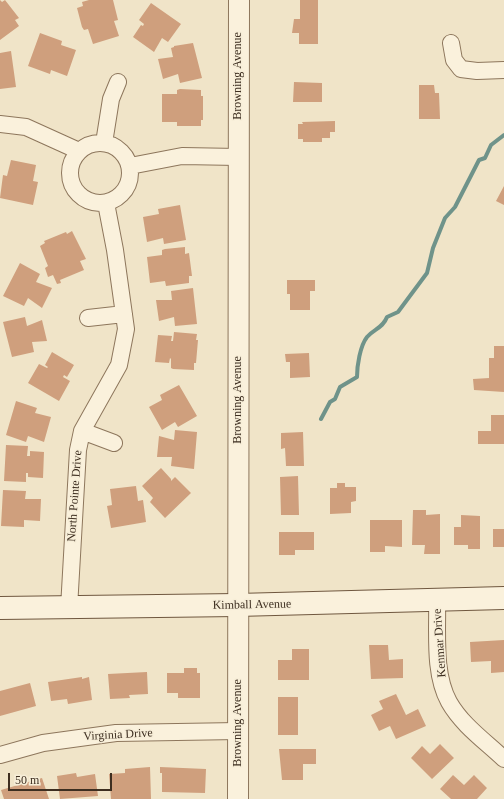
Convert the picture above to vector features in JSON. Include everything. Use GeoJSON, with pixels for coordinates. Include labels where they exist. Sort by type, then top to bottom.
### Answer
{"type":"FeatureCollection","features":[{"type":"Feature","properties":{"kind":"main road","name":"Kimball Avenue"},"geometry":{"type":"LineString","coordinates":[[0,608],[237,605],[504,598]]}},
{"type":"Feature","properties":{"kind":"street","name":"Browning Avenue"},"geometry":{"type":"LineString","coordinates":[[238,799],[237,605],[239,0]]}},
{"type":"Feature","properties":{"kind":"street"},"geometry":{"type":"LineString","coordinates":[[451,43],[454,60],[461,69],[477,71],[504,70]]}},
{"type":"Feature","properties":{"kind":"street"},"geometry":{"type":"LineString","coordinates":[[104,143],[111,99],[118,82]]}},
{"type":"Feature","properties":{"kind":"street"},"geometry":{"type":"LineString","coordinates":[[0,124],[26,127],[79,151]]}},
{"type":"Feature","properties":{"kind":"street"},"geometry":{"type":"LineString","coordinates":[[104,143],[121,150],[130,166],[131,176],[128,186],[123,194],[115,200],[96,204],[86,201],[78,195],[70,178],[70,168],[73,159],[79,151],[87,146],[104,143]]}},
{"type":"Feature","properties":{"kind":"street"},"geometry":{"type":"LineString","coordinates":[[130,166],[182,156],[238,156]]}},
{"type":"Feature","properties":{"kind":"street","name":"North Pointe Drive"},"geometry":{"type":"LineString","coordinates":[[69,608],[78,450],[82,431],[119,365],[126,330],[115,250],[106,203]]}},
{"type":"Feature","properties":{"kind":"street"},"geometry":{"type":"LineString","coordinates":[[88,318],[124,314]]}},
{"type":"Feature","properties":{"kind":"street"},"geometry":{"type":"LineString","coordinates":[[82,431],[114,443]]}},
{"type":"Feature","properties":{"kind":"street","name":"Kenmar Drive"},"geometry":{"type":"LineString","coordinates":[[437,600],[440,668],[449,702],[464,722],[504,759]]}},
{"type":"Feature","properties":{"kind":"street","name":"Virginia Drive"},"geometry":{"type":"LineString","coordinates":[[0,755],[43,743],[102,734],[238,732]]}},
{"type":"Feature","properties":{"kind":"building"},"geometry":{"type":"Polygon","coordinates":[[[0,0],[2,2],[5,0],[19,18],[15,20],[19,26],[0,40],[0,0]]]}},
{"type":"Feature","properties":{"kind":"building"},"geometry":{"type":"Polygon","coordinates":[[[89,0],[113,0],[118,20],[114,21],[119,36],[93,44],[88,29],[84,30],[82,27],[77,8],[83,6],[82,2],[89,0]]]}},
{"type":"Feature","properties":{"kind":"building"},"geometry":{"type":"Polygon","coordinates":[[[300,0],[318,0],[318,44],[299,44],[299,33],[292,33],[294,19],[300,19],[300,0]]]}},
{"type":"Feature","properties":{"kind":"building"},"geometry":{"type":"Polygon","coordinates":[[[151,3],[181,24],[168,42],[162,38],[154,52],[133,37],[141,25],[143,26],[144,24],[139,20],[151,3]]]}},
{"type":"Feature","properties":{"kind":"building"},"geometry":{"type":"Polygon","coordinates":[[[40,33],[62,41],[61,45],[76,50],[67,76],[51,70],[50,74],[28,66],[40,33]]]}},
{"type":"Feature","properties":{"kind":"building"},"geometry":{"type":"Polygon","coordinates":[[[193,43],[202,78],[180,83],[178,74],[163,79],[158,59],[173,57],[171,48],[174,46],[193,43]]]}},
{"type":"Feature","properties":{"kind":"building"},"geometry":{"type":"Polygon","coordinates":[[[11,51],[16,87],[0,89],[0,53],[11,51]]]}},
{"type":"Feature","properties":{"kind":"building"},"geometry":{"type":"Polygon","coordinates":[[[294,82],[322,83],[322,102],[293,102],[294,82]]]}},
{"type":"Feature","properties":{"kind":"building"},"geometry":{"type":"Polygon","coordinates":[[[419,85],[434,85],[435,93],[439,93],[440,119],[419,119],[419,85]]]}},
{"type":"Feature","properties":{"kind":"building"},"geometry":{"type":"Polygon","coordinates":[[[177,90],[201,90],[201,96],[203,96],[203,120],[201,120],[201,126],[177,126],[177,122],[162,122],[162,94],[177,94],[177,90]]]}},
{"type":"Feature","properties":{"kind":"building"},"geometry":{"type":"Polygon","coordinates":[[[335,121],[335,132],[330,132],[330,138],[322,138],[322,142],[303,142],[303,139],[298,139],[298,124],[303,124],[302,122],[335,121]]]}},
{"type":"Feature","properties":{"kind":"building"},"geometry":{"type":"Polygon","coordinates":[[[11,160],[36,165],[33,181],[38,182],[33,205],[0,198],[3,175],[7,176],[11,160]]]}},
{"type":"Feature","properties":{"kind":"building"},"geometry":{"type":"Polygon","coordinates":[[[504,186],[504,205],[496,201],[504,186]]]}},
{"type":"Feature","properties":{"kind":"building"},"geometry":{"type":"Polygon","coordinates":[[[180,205],[186,240],[164,244],[163,238],[147,242],[143,217],[159,214],[158,209],[180,205]]]}},
{"type":"Feature","properties":{"kind":"building"},"geometry":{"type":"Polygon","coordinates":[[[72,231],[86,259],[80,261],[84,270],[60,280],[61,283],[57,284],[53,275],[48,277],[45,268],[48,266],[40,246],[45,243],[44,241],[72,231]]]}},
{"type":"Feature","properties":{"kind":"building"},"geometry":{"type":"Polygon","coordinates":[[[185,247],[185,254],[189,253],[192,276],[189,276],[189,283],[166,286],[165,281],[150,283],[147,257],[162,255],[162,250],[165,249],[185,247]]]}},
{"type":"Feature","properties":{"kind":"building"},"geometry":{"type":"Polygon","coordinates":[[[20,263],[40,274],[36,282],[52,288],[42,308],[28,298],[24,306],[3,296],[20,263]]]}},
{"type":"Feature","properties":{"kind":"building"},"geometry":{"type":"Polygon","coordinates":[[[287,280],[315,280],[315,291],[310,291],[310,310],[290,310],[290,294],[287,294],[287,280]]]}},
{"type":"Feature","properties":{"kind":"building"},"geometry":{"type":"Polygon","coordinates":[[[193,288],[197,324],[175,326],[174,317],[159,321],[156,300],[172,300],[171,291],[193,288]]]}},
{"type":"Feature","properties":{"kind":"building"},"geometry":{"type":"Polygon","coordinates":[[[25,317],[27,326],[42,320],[47,341],[32,342],[34,352],[12,357],[3,322],[25,317]]]}},
{"type":"Feature","properties":{"kind":"building"},"geometry":{"type":"Polygon","coordinates":[[[174,332],[197,334],[196,340],[198,340],[194,370],[171,368],[170,358],[169,363],[155,362],[158,335],[172,336],[171,341],[173,341],[174,332]]]}},
{"type":"Feature","properties":{"kind":"building"},"geometry":{"type":"Polygon","coordinates":[[[494,346],[504,346],[504,392],[474,390],[473,379],[489,378],[489,358],[494,358],[494,346]]]}},
{"type":"Feature","properties":{"kind":"building"},"geometry":{"type":"Polygon","coordinates":[[[52,352],[74,365],[67,377],[64,375],[63,377],[70,381],[59,401],[28,383],[39,364],[47,368],[48,367],[45,365],[52,352]]]}},
{"type":"Feature","properties":{"kind":"building"},"geometry":{"type":"Polygon","coordinates":[[[309,353],[310,377],[290,378],[290,362],[286,362],[285,354],[309,353]]]}},
{"type":"Feature","properties":{"kind":"building"},"geometry":{"type":"Polygon","coordinates":[[[179,385],[197,416],[178,427],[175,422],[162,430],[149,407],[162,400],[160,395],[179,385]]]}},
{"type":"Feature","properties":{"kind":"building"},"geometry":{"type":"Polygon","coordinates":[[[16,401],[37,408],[35,413],[51,417],[44,442],[28,436],[26,442],[6,435],[16,401]]]}},
{"type":"Feature","properties":{"kind":"building"},"geometry":{"type":"Polygon","coordinates":[[[491,415],[504,415],[504,444],[478,444],[478,431],[491,431],[491,415]]]}},
{"type":"Feature","properties":{"kind":"building"},"geometry":{"type":"Polygon","coordinates":[[[175,430],[197,432],[194,469],[171,466],[172,457],[157,457],[159,436],[174,440],[175,430]]]}},
{"type":"Feature","properties":{"kind":"building"},"geometry":{"type":"Polygon","coordinates":[[[303,432],[304,466],[286,466],[285,448],[281,449],[281,433],[303,432]]]}},
{"type":"Feature","properties":{"kind":"building"},"geometry":{"type":"Polygon","coordinates":[[[6,445],[28,446],[27,456],[30,456],[30,451],[44,452],[43,478],[28,477],[28,473],[26,473],[26,482],[4,481],[6,445]]]}},
{"type":"Feature","properties":{"kind":"building"},"geometry":{"type":"Polygon","coordinates":[[[161,468],[171,479],[171,481],[175,477],[191,493],[165,518],[150,502],[153,498],[142,486],[161,468]]]}},
{"type":"Feature","properties":{"kind":"building"},"geometry":{"type":"Polygon","coordinates":[[[298,476],[299,515],[281,515],[280,477],[298,476]]]}},
{"type":"Feature","properties":{"kind":"building"},"geometry":{"type":"Polygon","coordinates":[[[337,483],[345,483],[345,487],[356,487],[356,501],[351,502],[351,513],[330,514],[330,488],[337,488],[337,483]]]}},
{"type":"Feature","properties":{"kind":"building"},"geometry":{"type":"Polygon","coordinates":[[[136,486],[138,501],[143,500],[146,522],[111,528],[107,506],[112,505],[110,489],[136,486]]]}},
{"type":"Feature","properties":{"kind":"building"},"geometry":{"type":"Polygon","coordinates":[[[3,490],[26,491],[25,499],[41,499],[40,521],[24,520],[24,527],[1,526],[3,490]]]}},
{"type":"Feature","properties":{"kind":"building"},"geometry":{"type":"Polygon","coordinates":[[[413,510],[426,510],[426,515],[440,514],[440,554],[424,554],[425,545],[412,545],[413,510]]]}},
{"type":"Feature","properties":{"kind":"building"},"geometry":{"type":"Polygon","coordinates":[[[461,515],[480,516],[480,549],[468,549],[468,545],[454,545],[454,527],[461,527],[461,515]]]}},
{"type":"Feature","properties":{"kind":"building"},"geometry":{"type":"Polygon","coordinates":[[[370,520],[402,520],[402,547],[385,546],[385,552],[370,552],[370,520]]]}},
{"type":"Feature","properties":{"kind":"building"},"geometry":{"type":"Polygon","coordinates":[[[493,529],[504,529],[504,547],[493,547],[493,529]]]}},
{"type":"Feature","properties":{"kind":"building"},"geometry":{"type":"Polygon","coordinates":[[[279,532],[314,532],[314,550],[295,550],[295,555],[279,555],[279,532]]]}},
{"type":"Feature","properties":{"kind":"building"},"geometry":{"type":"Polygon","coordinates":[[[504,640],[504,672],[491,673],[491,661],[471,662],[470,642],[504,640]]]}},
{"type":"Feature","properties":{"kind":"building"},"geometry":{"type":"Polygon","coordinates":[[[369,645],[388,645],[389,660],[403,659],[403,678],[371,679],[369,645]]]}},
{"type":"Feature","properties":{"kind":"building"},"geometry":{"type":"Polygon","coordinates":[[[292,649],[309,649],[309,680],[278,680],[278,660],[292,660],[292,649]]]}},
{"type":"Feature","properties":{"kind":"building"},"geometry":{"type":"Polygon","coordinates":[[[184,668],[197,668],[197,673],[200,673],[200,698],[178,698],[178,693],[167,693],[167,673],[184,673],[184,668]]]}},
{"type":"Feature","properties":{"kind":"building"},"geometry":{"type":"Polygon","coordinates":[[[147,672],[148,694],[129,695],[130,698],[110,699],[108,674],[147,672]]]}},
{"type":"Feature","properties":{"kind":"building"},"geometry":{"type":"Polygon","coordinates":[[[82,677],[82,679],[89,677],[92,700],[68,704],[67,699],[51,701],[48,682],[82,677]]]}},
{"type":"Feature","properties":{"kind":"building"},"geometry":{"type":"Polygon","coordinates":[[[30,683],[36,706],[0,716],[0,691],[30,683]]]}},
{"type":"Feature","properties":{"kind":"building"},"geometry":{"type":"Polygon","coordinates":[[[396,694],[406,715],[418,709],[426,726],[396,739],[390,726],[379,731],[371,715],[383,709],[379,701],[396,694]]]}},
{"type":"Feature","properties":{"kind":"building"},"geometry":{"type":"Polygon","coordinates":[[[278,697],[298,697],[298,735],[278,735],[278,697]]]}},
{"type":"Feature","properties":{"kind":"building"},"geometry":{"type":"Polygon","coordinates":[[[440,744],[454,758],[432,779],[411,758],[422,746],[430,754],[440,744]]]}},
{"type":"Feature","properties":{"kind":"building"},"geometry":{"type":"Polygon","coordinates":[[[279,749],[316,749],[316,764],[303,764],[303,780],[282,780],[279,749]]]}},
{"type":"Feature","properties":{"kind":"building"},"geometry":{"type":"Polygon","coordinates":[[[150,767],[151,799],[111,799],[109,774],[125,773],[125,769],[150,767]]]}},
{"type":"Feature","properties":{"kind":"building"},"geometry":{"type":"Polygon","coordinates":[[[160,767],[206,769],[205,793],[162,792],[162,773],[160,773],[160,767]]]}},
{"type":"Feature","properties":{"kind":"building"},"geometry":{"type":"Polygon","coordinates":[[[76,773],[77,777],[95,774],[98,796],[60,799],[57,776],[76,773]]]}},
{"type":"Feature","properties":{"kind":"building"},"geometry":{"type":"Polygon","coordinates":[[[453,775],[464,785],[474,775],[487,788],[477,799],[451,799],[440,789],[453,775]]]}},
{"type":"Feature","properties":{"kind":"building"},"geometry":{"type":"Polygon","coordinates":[[[42,778],[49,799],[4,799],[1,790],[42,778]]]}},
{"type":"Feature","properties":{"kind":"waterway"},"geometry":{"type":"LineString","coordinates":[[321,419],[330,402],[335,399],[340,387],[357,377],[359,356],[367,337],[381,326],[387,317],[398,312],[427,273],[433,248],[445,218],[455,207],[479,160],[485,158],[491,145],[504,135]]}}]}
